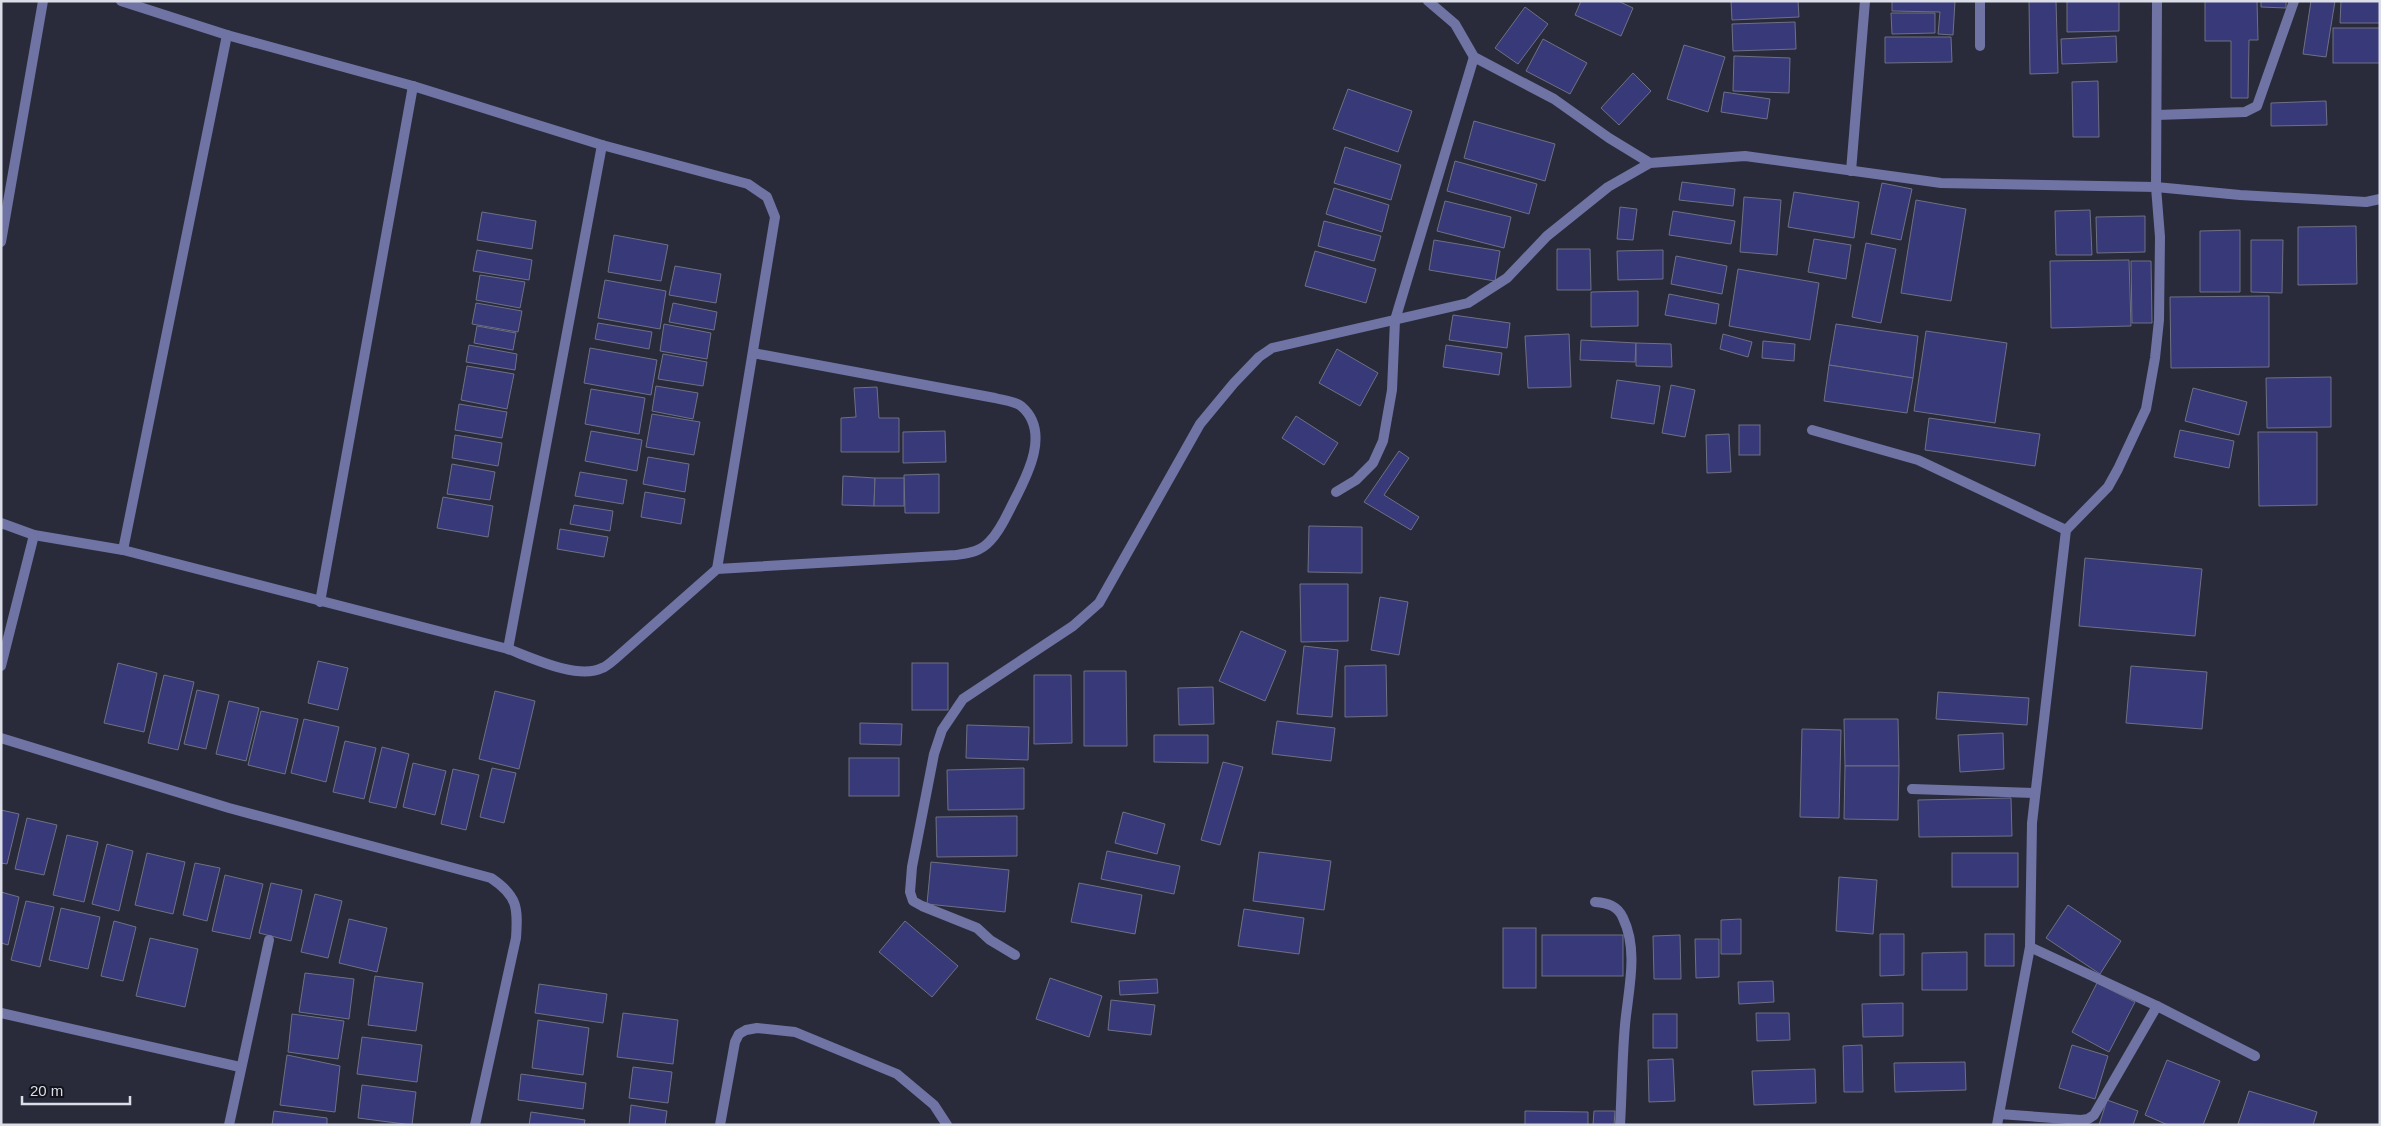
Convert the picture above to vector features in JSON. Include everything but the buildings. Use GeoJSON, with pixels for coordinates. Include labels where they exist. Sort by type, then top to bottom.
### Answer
{"type":"FeatureCollection","features":[{"type":"Feature","properties":{"kind":"street"},"geometry":{"type":"LineString","coordinates":[[1,242],[43,1]]}},
{"type":"Feature","properties":{"kind":"street"},"geometry":{"type":"LineString","coordinates":[[122,1],[226,35],[413,86],[602,145],[748,184],[767,197],[776,217],[717,569]]}},
{"type":"Feature","properties":{"kind":"street"},"geometry":{"type":"LineString","coordinates":[[1428,1],[1455,24],[1474,57],[1554,99],[1609,138],[1650,163]]}},
{"type":"Feature","properties":{"kind":"street"},"geometry":{"type":"LineString","coordinates":[[1851,171],[1865,1]]}},
{"type":"Feature","properties":{"kind":"street"},"geometry":{"type":"LineString","coordinates":[[1980,1],[1980,46]]}},
{"type":"Feature","properties":{"kind":"street"},"geometry":{"type":"LineString","coordinates":[[1997,1125],[2030,947],[2032,823],[2066,530],[2108,486],[2140,424],[2150,395],[2159,320],[2160,237],[2156,187],[2157,1]]}},
{"type":"Feature","properties":{"kind":"street"},"geometry":{"type":"LineString","coordinates":[[2157,114],[2245,112],[2257,106],[2294,1]]}},
{"type":"Feature","properties":{"kind":"street"},"geometry":{"type":"LineString","coordinates":[[123,550],[226,35]]}},
{"type":"Feature","properties":{"kind":"street"},"geometry":{"type":"LineString","coordinates":[[1336,492],[1356,480],[1372,463],[1383,442],[1392,390],[1395,320],[1474,57]]}},
{"type":"Feature","properties":{"kind":"street"},"geometry":{"type":"LineString","coordinates":[[320,602],[413,86]]}},
{"type":"Feature","properties":{"kind":"street"},"geometry":{"type":"LineString","coordinates":[[508,650],[602,145]]}},
{"type":"Feature","properties":{"kind":"street"},"geometry":{"type":"LineString","coordinates":[[1016,955],[990,940],[977,928],[922,906],[914,900],[910,892],[912,867],[934,754],[942,730],[963,699],[1073,626],[1099,604],[1200,424],[1234,383],[1259,357],[1272,348],[1468,303],[1489,292],[1507,278],[1547,236],[1608,186],[1650,163],[1745,156],[1941,183],[2156,187],[2240,195],[2366,202],[2380,199]]}},
{"type":"Feature","properties":{"kind":"street"},"geometry":{"type":"LineString","coordinates":[[1,523],[34,535],[123,550],[508,650],[564,669],[588,672],[602,669],[615,660],[717,569],[956,555],[976,552],[990,542],[1001,527],[1031,468],[1036,438],[1030,420],[1020,406],[995,398],[754,352]]}},
{"type":"Feature","properties":{"kind":"street"},"geometry":{"type":"LineString","coordinates":[[1812,430],[1918,460],[2066,530]]}},
{"type":"Feature","properties":{"kind":"street"},"geometry":{"type":"LineString","coordinates":[[1,666],[34,535]]}},
{"type":"Feature","properties":{"kind":"street"},"geometry":{"type":"LineString","coordinates":[[1,738],[229,808],[491,878],[504,886],[515,902],[517,915],[516,938],[475,1125]]}},
{"type":"Feature","properties":{"kind":"street"},"geometry":{"type":"LineString","coordinates":[[1912,788],[2035,793]]}},
{"type":"Feature","properties":{"kind":"street"},"geometry":{"type":"LineString","coordinates":[[1595,902],[1613,906],[1623,917],[1632,966],[1625,1025],[1620,1125]]}},
{"type":"Feature","properties":{"kind":"street"},"geometry":{"type":"LineString","coordinates":[[229,1125],[268,940]]}},
{"type":"Feature","properties":{"kind":"street"},"geometry":{"type":"LineString","coordinates":[[2030,947],[2157,1006],[2255,1056]]}},
{"type":"Feature","properties":{"kind":"street"},"geometry":{"type":"LineString","coordinates":[[1999,1114],[2081,1120],[2088,1119],[2094,1115],[2157,1006]]}},
{"type":"Feature","properties":{"kind":"street"},"geometry":{"type":"LineString","coordinates":[[1,1013],[240,1067]]}},
{"type":"Feature","properties":{"kind":"street"},"geometry":{"type":"LineString","coordinates":[[720,1125],[735,1042],[739,1034],[746,1030],[757,1028],[795,1032],[897,1074],[934,1105],[947,1125]]}}]}
